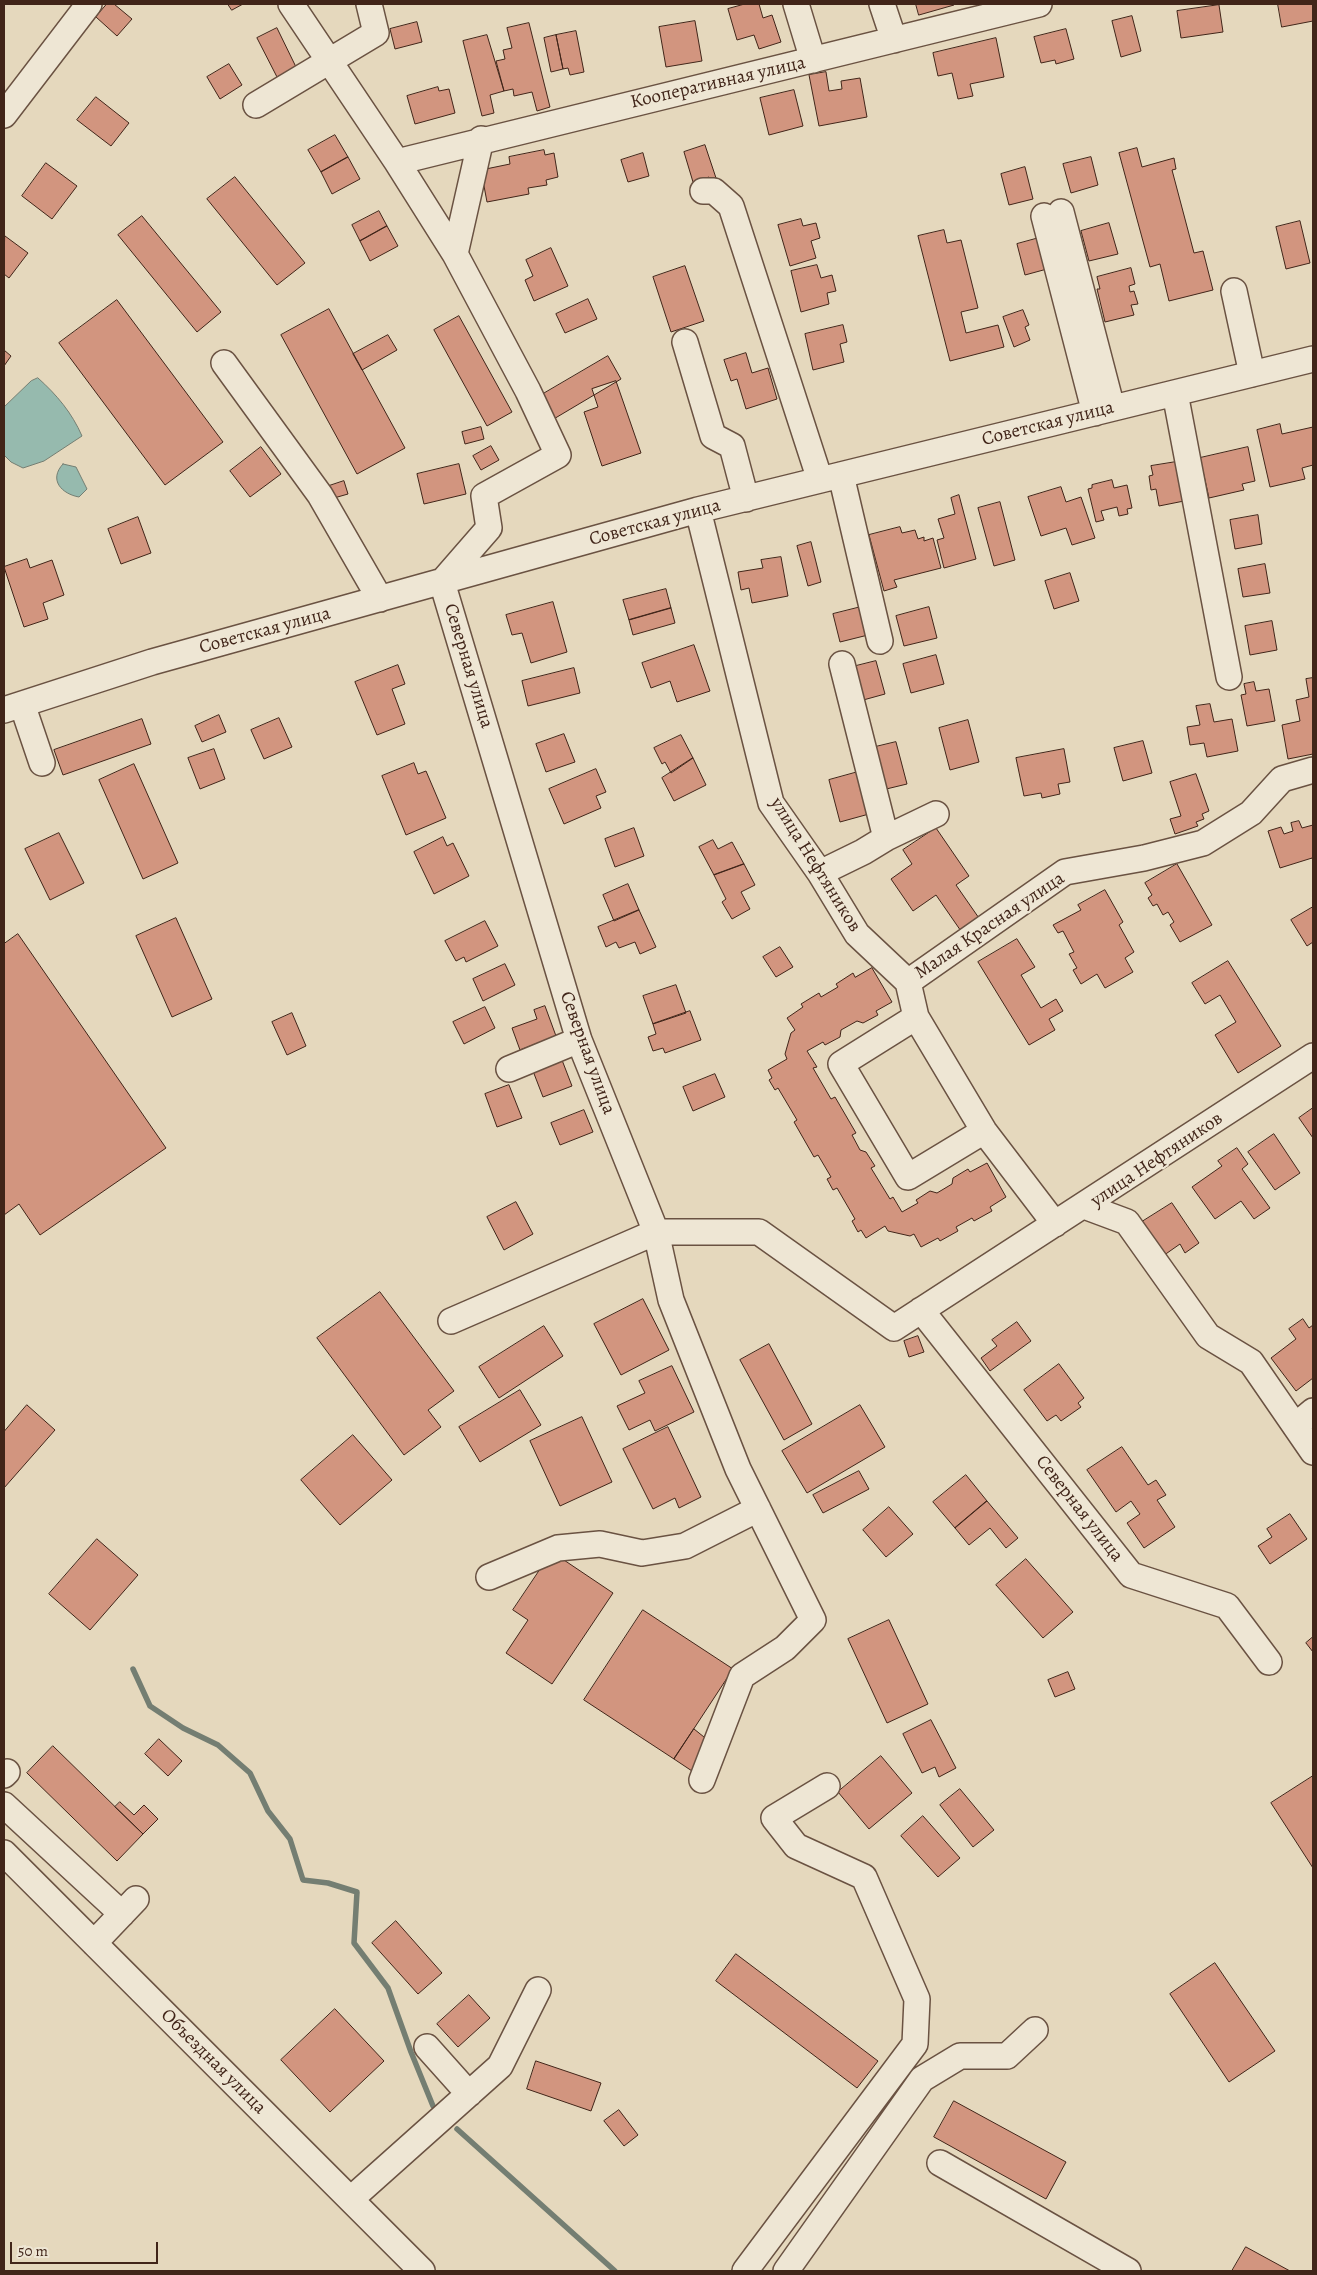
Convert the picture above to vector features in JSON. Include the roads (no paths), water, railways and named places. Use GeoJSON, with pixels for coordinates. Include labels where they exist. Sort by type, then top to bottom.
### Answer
{"type":"FeatureCollection","features":[{"type":"Feature","properties":{"kind":"street"},"geometry":{"type":"LineString","coordinates":[[8,101],[89,4]]}},
{"type":"Feature","properties":{"kind":"street"},"geometry":{"type":"LineString","coordinates":[[291,4],[397,162],[455,254],[528,391],[558,455],[484,496],[489,528],[442,582]]}},
{"type":"Feature","properties":{"kind":"street"},"geometry":{"type":"LineString","coordinates":[[256,104],[331,62],[376,33],[369,4]]}},
{"type":"Feature","properties":{"kind":"street"},"geometry":{"type":"LineString","coordinates":[[796,4],[813,60]]}},
{"type":"Feature","properties":{"kind":"street"},"geometry":{"type":"LineString","coordinates":[[882,4],[894,40]]}},
{"type":"Feature","properties":{"kind":"street","name":"Кооперативная улица"},"geometry":{"type":"LineString","coordinates":[[397,162],[481,139],[1039,4]]}},
{"type":"Feature","properties":{"kind":"street"},"geometry":{"type":"LineString","coordinates":[[455,254],[481,139]]}},
{"type":"Feature","properties":{"kind":"street"},"geometry":{"type":"LineString","coordinates":[[703,191],[714,191],[731,206],[830,478],[880,641]]}},
{"type":"Feature","properties":{"kind":"street"},"geometry":{"type":"LineString","coordinates":[[1053,214],[1104,410]]}},
{"type":"Feature","properties":{"kind":"street"},"geometry":{"type":"LineString","coordinates":[[1234,291],[1252,374]]}},
{"type":"Feature","properties":{"kind":"street"},"geometry":{"type":"LineString","coordinates":[[685,342],[713,436],[732,446],[746,498]]}},
{"type":"Feature","properties":{"kind":"street","name":"Советская улица"},"geometry":{"type":"LineString","coordinates":[[13,707],[152,662],[698,510],[1313,359]]}},
{"type":"Feature","properties":{"kind":"street"},"geometry":{"type":"LineString","coordinates":[[224,363],[320,495],[380,600]]}},
{"type":"Feature","properties":{"kind":"street"},"geometry":{"type":"LineString","coordinates":[[1175,393],[1229,677]]}},
{"type":"Feature","properties":{"kind":"street","name":"улица Нефтяников"},"geometry":{"type":"LineString","coordinates":[[698,510],[771,802],[820,873],[857,934],[908,982]]}},
{"type":"Feature","properties":{"kind":"street","name":"Северная улица"},"geometry":{"type":"LineString","coordinates":[[442,582],[579,1040],[656,1232],[671,1300],[735,1460],[813,1620],[785,1648],[742,1676],[702,1780]]}},
{"type":"Feature","properties":{"kind":"street"},"geometry":{"type":"LineString","coordinates":[[842,664],[886,838]]}},
{"type":"Feature","properties":{"kind":"street"},"geometry":{"type":"LineString","coordinates":[[13,707],[42,763]]}},
{"type":"Feature","properties":{"kind":"street","name":"Малая Красная улица"},"geometry":{"type":"LineString","coordinates":[[908,982],[1065,872],[1144,858],[1203,843],[1251,813],[1282,778],[1313,770]]}},
{"type":"Feature","properties":{"kind":"street"},"geometry":{"type":"LineString","coordinates":[[820,873],[936,814]]}},
{"type":"Feature","properties":{"kind":"street"},"geometry":{"type":"LineString","coordinates":[[908,982],[916,1017],[984,1131],[1055,1224]]}},
{"type":"Feature","properties":{"kind":"street"},"geometry":{"type":"LineString","coordinates":[[916,1017],[841,1064],[908,1177],[984,1131]]}},
{"type":"Feature","properties":{"kind":"street"},"geometry":{"type":"LineString","coordinates":[[509,1069],[579,1040]]}},
{"type":"Feature","properties":{"kind":"street","name":"улица Нефтяников"},"geometry":{"type":"LineString","coordinates":[[1084,1206],[1313,1056]]}},
{"type":"Feature","properties":{"kind":"street"},"geometry":{"type":"LineString","coordinates":[[451,1321],[656,1232],[759,1232],[894,1328],[1084,1206]]}},
{"type":"Feature","properties":{"kind":"street","name":"улица Нефтяников"},"geometry":{"type":"LineString","coordinates":[[1084,1206],[1127,1222],[1208,1336],[1252,1362],[1304,1418],[1313,1452]]}},
{"type":"Feature","properties":{"kind":"street","name":"Северная улица"},"geometry":{"type":"LineString","coordinates":[[921,1310],[1131,1576],[1227,1606],[1268,1662]]}},
{"type":"Feature","properties":{"kind":"street"},"geometry":{"type":"LineString","coordinates":[[489,1577],[558,1548],[600,1544],[642,1553],[685,1546],[758,1509]]}},
{"type":"Feature","properties":{"kind":"street"},"geometry":{"type":"LineString","coordinates":[[746,2271],[915,2044],[917,1999],[864,1877],[796,1846],[774,1818],[827,1786]]}},
{"type":"Feature","properties":{"kind":"street"},"geometry":{"type":"LineString","coordinates":[[4,1804],[129,1907],[94,1943]]}},
{"type":"Feature","properties":{"kind":"street","name":"Объездная улица"},"geometry":{"type":"LineString","coordinates":[[4,1853],[422,2271]]}},
{"type":"Feature","properties":{"kind":"street"},"geometry":{"type":"LineString","coordinates":[[351,2199],[500,2066],[538,1990]]}},
{"type":"Feature","properties":{"kind":"street"},"geometry":{"type":"LineString","coordinates":[[786,2271],[922,2079],[960,2056],[1007,2056],[1035,2030]]}},
{"type":"Feature","properties":{"kind":"street"},"geometry":{"type":"LineString","coordinates":[[427,2047],[469,2094]]}},
{"type":"Feature","properties":{"kind":"street"},"geometry":{"type":"LineString","coordinates":[[940,2163],[1128,2271]]}},
{"type":"Feature","properties":{"kind":"water"},"geometry":{"type":"Polygon","coordinates":[[[38,378],[63,405],[74,420],[82,436],[44,461],[23,468],[11,462],[4,455],[4,407],[31,381],[38,378]]]}},
{"type":"Feature","properties":{"kind":"water"},"geometry":{"type":"Polygon","coordinates":[[[63,464],[76,467],[87,489],[79,497],[67,493],[57,481],[57,475],[63,464]]]}},
{"type":"Feature","properties":{"kind":"waterway"},"geometry":{"type":"LineString","coordinates":[[133,1669],[150,1706],[183,1728],[218,1745],[250,1773],[268,1811],[290,1839],[303,1880],[328,1883],[357,1892],[354,1943],[388,1988],[433,2106]]}},
{"type":"Feature","properties":{"kind":"waterway"},"geometry":{"type":"LineString","coordinates":[[457,2129],[615,2271]]}}]}
